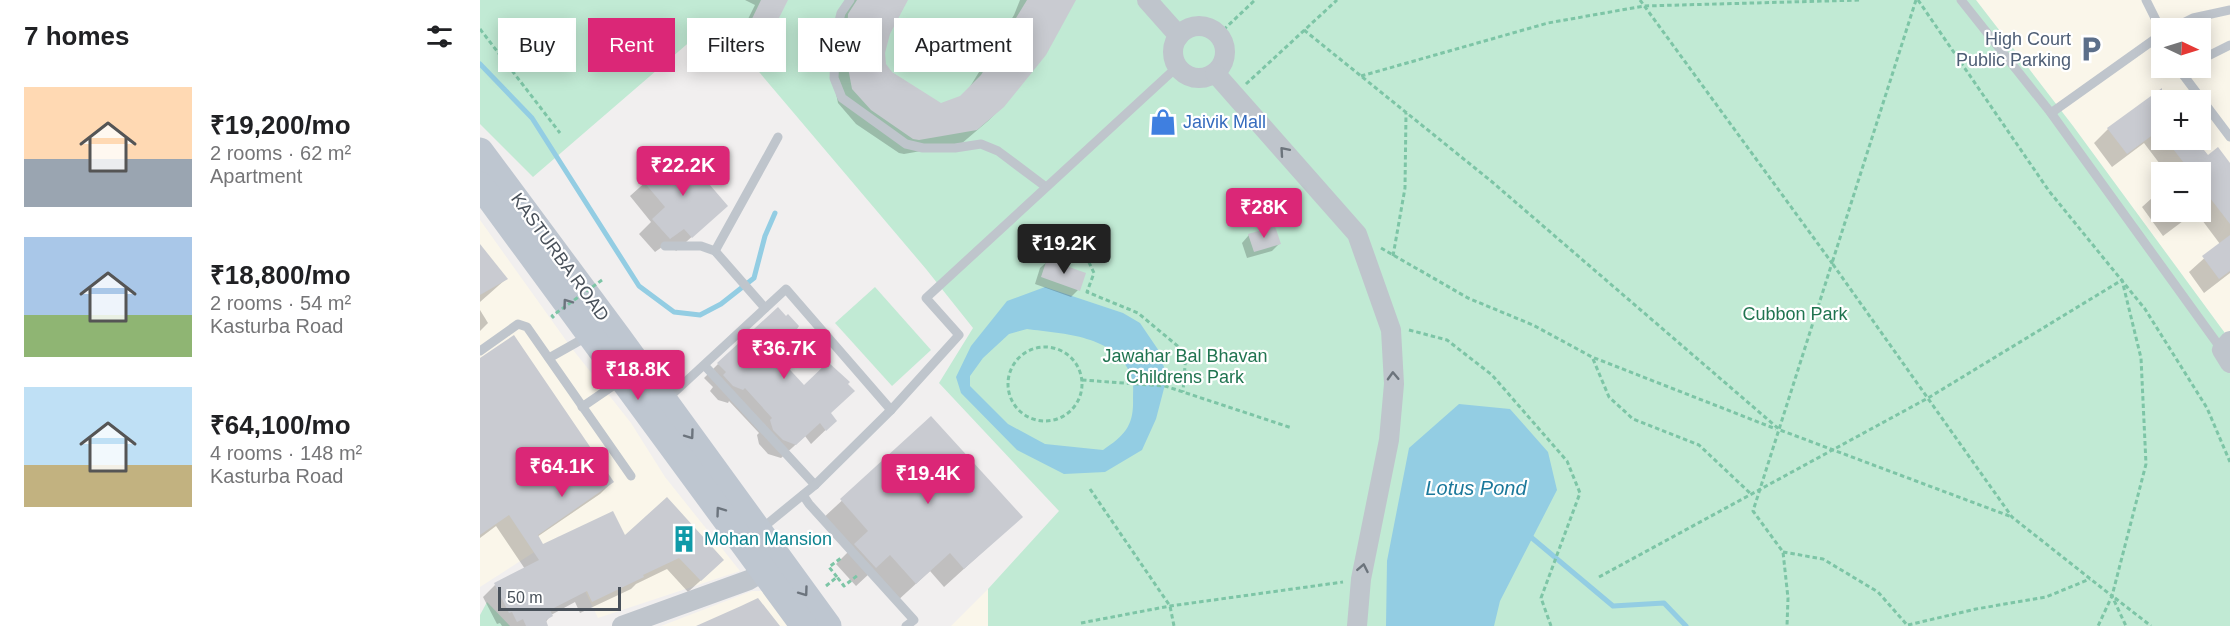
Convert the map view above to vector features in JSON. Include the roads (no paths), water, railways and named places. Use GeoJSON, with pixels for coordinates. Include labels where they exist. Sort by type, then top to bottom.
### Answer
{"type":"FeatureCollection","features":[{"type":"Feature","properties":{"kind":"main road","name":"KASTURBA ROAD"},"geometry":{"type":"LineString","coordinates":[[480,152],[503,180],[828,626]]}},
{"type":"Feature","properties":{"kind":"main road","name":"KASTURBA ROAD"},"geometry":{"type":"LineString","coordinates":[[480,185],[804,626]]}},
{"type":"Feature","properties":{"kind":"street"},"geometry":{"type":"LineString","coordinates":[[1147,0],[1179,36]]}},
{"type":"Feature","properties":{"kind":"street"},"geometry":{"type":"LineString","coordinates":[[1201,26],[1211,29],[1224,45],[1225,55],[1222,65],[1215,73],[1207,77],[1187,76],[1177,67],[1173,50],[1179,36],[1191,27],[1201,26]]}},
{"type":"Feature","properties":{"kind":"street"},"geometry":{"type":"LineString","coordinates":[[1215,73],[1357,234],[1390,330],[1394,384],[1389,440],[1360,579],[1357,626]]}},
{"type":"Feature","properties":{"kind":"street"},"geometry":{"type":"LineString","coordinates":[[622,626],[748,580],[764,571]]}},
{"type":"Feature","properties":{"kind":"lane"},"geometry":{"type":"LineString","coordinates":[[850,0],[841,13],[836,33],[834,78],[842,98],[906,144],[923,148],[955,148],[981,144],[998,151],[1046,187]]}},
{"type":"Feature","properties":{"kind":"lane"},"geometry":{"type":"LineString","coordinates":[[1961,0],[2051,113],[2227,351]]}},
{"type":"Feature","properties":{"kind":"lane"},"geometry":{"type":"LineString","coordinates":[[2146,0],[2155,18]]}},
{"type":"Feature","properties":{"kind":"lane"},"geometry":{"type":"LineString","coordinates":[[2193,18],[2230,10]]}},
{"type":"Feature","properties":{"kind":"lane"},"geometry":{"type":"LineString","coordinates":[[2051,113],[2151,41]]}},
{"type":"Feature","properties":{"kind":"lane"},"geometry":{"type":"LineString","coordinates":[[2211,54],[2230,45]]}},
{"type":"Feature","properties":{"kind":"lane"},"geometry":{"type":"LineString","coordinates":[[759,531],[815,485],[891,410],[959,335],[926,298],[1177,67]]}},
{"type":"Feature","properties":{"kind":"lane"},"geometry":{"type":"LineString","coordinates":[[2188,78],[2230,137]]}},
{"type":"Feature","properties":{"kind":"lane"},"geometry":{"type":"LineString","coordinates":[[715,251],[778,137]]}},
{"type":"Feature","properties":{"kind":"lane"},"geometry":{"type":"LineString","coordinates":[[665,246],[700,246],[715,251],[765,308]]}},
{"type":"Feature","properties":{"kind":"lane"},"geometry":{"type":"LineString","coordinates":[[665,401],[786,289],[891,410]]}},
{"type":"Feature","properties":{"kind":"lane"},"geometry":{"type":"LineString","coordinates":[[480,351],[518,324],[527,327],[631,476]]}},
{"type":"Feature","properties":{"kind":"lane"},"geometry":{"type":"LineString","coordinates":[[549,358],[590,334]]}},
{"type":"Feature","properties":{"kind":"lane"},"geometry":{"type":"LineString","coordinates":[[705,366],[815,485]]}},
{"type":"Feature","properties":{"kind":"lane"},"geometry":{"type":"LineString","coordinates":[[582,407],[622,379]]}},
{"type":"Feature","properties":{"kind":"lane"},"geometry":{"type":"LineString","coordinates":[[803,495],[914,620],[906,626]]}},
{"type":"Feature","properties":{"kind":"water"},"geometry":{"type":"Polygon","coordinates":[[[1045,287],[1123,313],[1140,323],[1159,351],[1167,377],[1156,419],[1142,450],[1105,472],[1064,474],[1017,450],[961,393],[956,377],[971,346],[1007,301],[1045,287]],[[1027,329],[1009,334],[983,358],[970,376],[970,386],[1008,424],[1045,444],[1103,450],[1127,429],[1132,416],[1133,383],[1123,362],[1101,344],[1087,339],[1027,329]]]}},
{"type":"Feature","properties":{"kind":"water","name":"Lotus Pond"},"geometry":{"type":"Polygon","coordinates":[[[1459,404],[1510,409],[1548,452],[1557,490],[1500,601],[1494,626],[1386,626],[1387,561],[1409,448],[1459,404]]]}},
{"type":"Feature","properties":{"kind":"waterway"},"geometry":{"type":"LineString","coordinates":[[480,64],[532,118],[639,286],[674,312],[700,315],[721,304],[754,278],[765,236],[775,213]]}},
{"type":"Feature","properties":{"kind":"waterway"},"geometry":{"type":"LineString","coordinates":[[1532,538],[1613,606],[1664,603],[1686,626]]}},
{"type":"Feature","properties":{"kind":"place","name":"High Court Public Parking"},"geometry":{"type":"Point","coordinates":[2091,49]}},
{"type":"Feature","properties":{"kind":"place","name":"Jaivik Mall"},"geometry":{"type":"Point","coordinates":[1163,122]}},
{"type":"Feature","properties":{"kind":"place","name":"Mohan Mansion"},"geometry":{"type":"Point","coordinates":[684,539]}},
{"type":"Feature","properties":{"kind":"park label","name":"Cubbon Park"},"geometry":{"type":"Point","coordinates":[1795,314]}},
{"type":"Feature","properties":{"kind":"park label","name":"Jawahar Bal Bhavan Childrens Park"},"geometry":{"type":"Point","coordinates":[1185,366]}}]}
